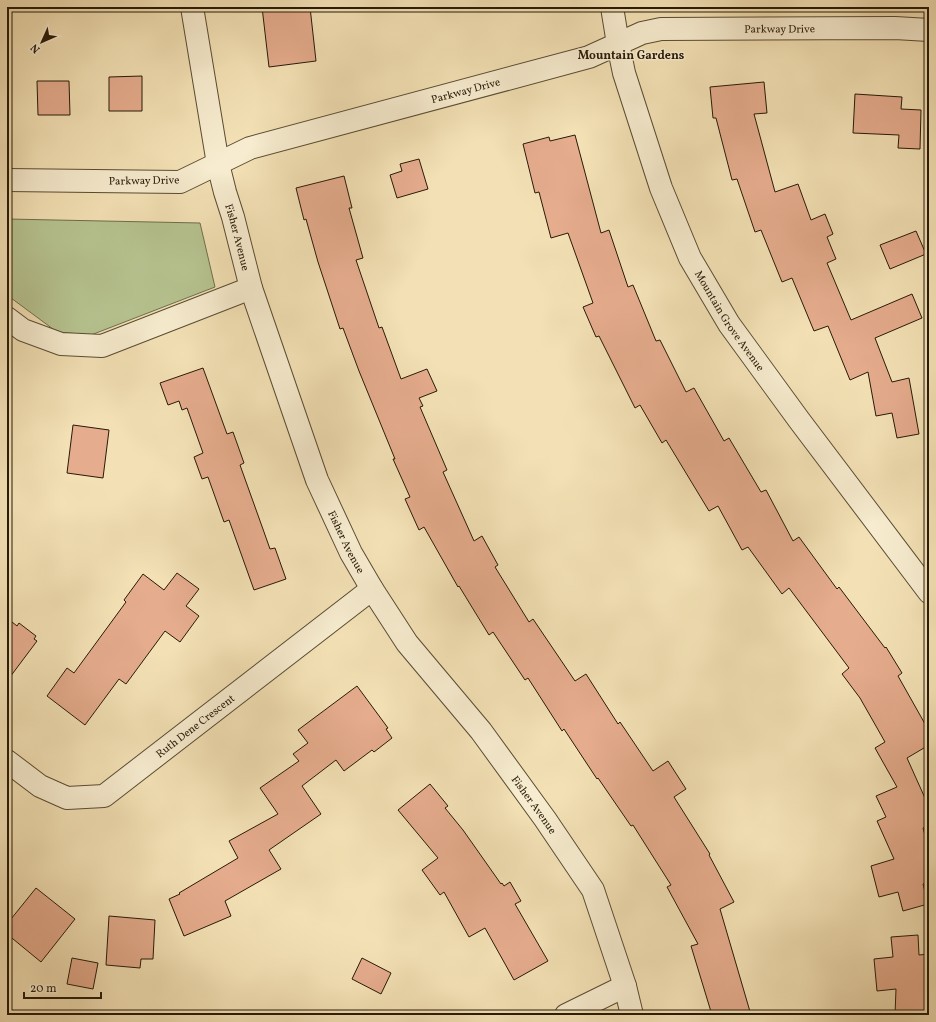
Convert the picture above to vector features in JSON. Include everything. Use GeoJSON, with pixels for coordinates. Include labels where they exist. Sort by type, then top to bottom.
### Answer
{"type":"FeatureCollection","features":[{"type":"Feature","properties":{"kind":"street","name":"Fisher Avenue"},"geometry":{"type":"LineString","coordinates":[[192,7],[218,164],[225,192],[234,217],[251,288],[317,480],[352,553],[407,643],[481,731],[545,819],[592,890],[625,986],[632,1015]]}},
{"type":"Feature","properties":{"kind":"street","name":"Mountain Grove Avenue"},"geometry":{"type":"LineString","coordinates":[[612,7],[624,73],[660,188],[690,258],[729,324],[799,420],[929,592]]}},
{"type":"Feature","properties":{"kind":"street","name":"Parkway Drive"},"geometry":{"type":"LineString","coordinates":[[7,180],[180,182],[250,148],[589,57],[642,34],[661,29],[895,28],[929,30]]}},
{"type":"Feature","properties":{"kind":"street"},"geometry":{"type":"LineString","coordinates":[[7,318],[24,330],[61,344],[102,346],[251,288]]}},
{"type":"Feature","properties":{"kind":"street","name":"Ruth Dene Crescent"},"geometry":{"type":"LineString","coordinates":[[7,761],[40,786],[67,798],[104,796],[372,588]]}},
{"type":"Feature","properties":{"kind":"street"},"geometry":{"type":"LineString","coordinates":[[566,1015],[625,986]]}},
{"type":"Feature","properties":{"kind":"green space"},"geometry":{"type":"Polygon","coordinates":[[[7,219],[200,223],[215,287],[91,335],[57,332],[7,295],[7,219]]]}},
{"type":"Feature","properties":{"kind":"building"},"geometry":{"type":"Polygon","coordinates":[[[262,7],[310,7],[316,61],[269,67],[262,7]]]}},
{"type":"Feature","properties":{"kind":"building"},"geometry":{"type":"Polygon","coordinates":[[[142,76],[142,111],[109,111],[109,77],[142,76]]]}},
{"type":"Feature","properties":{"kind":"building"},"geometry":{"type":"Polygon","coordinates":[[[37,81],[69,81],[70,115],[38,115],[37,81]]]}},
{"type":"Feature","properties":{"kind":"building"},"geometry":{"type":"Polygon","coordinates":[[[764,82],[767,113],[754,114],[775,192],[798,184],[811,220],[825,214],[833,234],[827,237],[836,259],[827,263],[851,320],[912,294],[922,318],[875,338],[892,382],[909,378],[919,434],[897,438],[892,413],[876,416],[868,372],[850,380],[828,326],[814,331],[792,278],[782,282],[761,230],[755,232],[737,179],[732,180],[716,118],[713,118],[710,87],[764,82]]]}},
{"type":"Feature","properties":{"kind":"building"},"geometry":{"type":"Polygon","coordinates":[[[855,94],[902,97],[901,109],[921,110],[920,149],[898,148],[899,135],[853,133],[855,94]]]}},
{"type":"Feature","properties":{"kind":"building"},"geometry":{"type":"Polygon","coordinates":[[[575,135],[601,233],[609,230],[628,287],[633,285],[656,341],[660,340],[686,392],[694,388],[724,441],[729,438],[761,492],[766,490],[793,541],[799,537],[837,589],[839,587],[885,648],[886,647],[902,673],[898,676],[929,731],[929,745],[907,758],[929,807],[929,825],[923,828],[929,850],[929,882],[923,884],[928,904],[903,911],[898,892],[879,897],[871,866],[894,859],[877,821],[886,817],[876,796],[897,787],[875,748],[885,742],[860,698],[842,674],[849,668],[789,588],[782,594],[748,547],[742,550],[718,506],[709,511],[666,440],[662,443],[640,405],[635,408],[599,336],[596,337],[583,307],[593,303],[568,233],[551,238],[539,192],[535,193],[523,144],[549,137],[550,141],[575,135]]]}},
{"type":"Feature","properties":{"kind":"building"},"geometry":{"type":"Polygon","coordinates":[[[419,159],[428,189],[397,198],[390,175],[402,171],[400,164],[419,159]]]}},
{"type":"Feature","properties":{"kind":"building"},"geometry":{"type":"Polygon","coordinates":[[[344,176],[352,208],[349,208],[363,258],[356,260],[379,328],[382,327],[401,379],[427,369],[437,391],[419,398],[423,406],[420,407],[447,470],[443,472],[474,541],[482,536],[498,565],[495,567],[529,622],[533,619],[575,681],[586,674],[618,724],[620,722],[653,771],[668,761],[686,789],[674,797],[710,854],[709,855],[734,902],[720,909],[751,1015],[712,1015],[691,946],[698,944],[667,887],[671,885],[633,825],[631,826],[598,778],[597,779],[564,729],[562,731],[528,678],[525,680],[493,632],[489,635],[459,586],[458,587],[424,527],[419,530],[405,499],[410,497],[393,459],[395,459],[343,328],[340,329],[318,262],[306,219],[304,220],[296,188],[344,176]]]}},
{"type":"Feature","properties":{"kind":"building"},"geometry":{"type":"Polygon","coordinates":[[[916,231],[926,254],[890,269],[880,245],[916,231]]]}},
{"type":"Feature","properties":{"kind":"building"},"geometry":{"type":"Polygon","coordinates":[[[203,368],[227,434],[233,432],[244,463],[240,465],[270,549],[275,548],[286,579],[254,590],[229,520],[224,522],[208,477],[202,479],[194,457],[203,453],[187,408],[182,410],[179,401],[168,405],[160,383],[203,368]]]}},
{"type":"Feature","properties":{"kind":"building"},"geometry":{"type":"Polygon","coordinates":[[[73,425],[109,430],[103,478],[67,473],[73,425]]]}},
{"type":"Feature","properties":{"kind":"building"},"geometry":{"type":"Polygon","coordinates":[[[177,573],[199,589],[186,606],[199,616],[180,642],[165,631],[126,684],[119,679],[85,725],[47,696],[67,668],[74,673],[126,602],[124,600],[143,574],[164,590],[177,573]]]}},
{"type":"Feature","properties":{"kind":"building"},"geometry":{"type":"Polygon","coordinates":[[[7,618],[17,626],[19,623],[36,636],[34,639],[37,641],[7,681],[7,618]]]}},
{"type":"Feature","properties":{"kind":"building"},"geometry":{"type":"Polygon","coordinates":[[[357,686],[388,728],[386,729],[392,738],[374,752],[372,750],[344,771],[336,760],[302,786],[321,814],[269,850],[281,869],[225,901],[231,916],[184,936],[169,899],[180,894],[179,893],[238,858],[229,841],[278,814],[260,788],[299,761],[293,754],[308,743],[298,730],[357,686]]]}},
{"type":"Feature","properties":{"kind":"building"},"geometry":{"type":"Polygon","coordinates":[[[430,784],[448,806],[445,808],[463,830],[501,884],[502,883],[504,886],[510,882],[521,901],[515,904],[548,961],[514,980],[485,928],[469,937],[444,892],[440,895],[422,870],[438,858],[398,810],[430,784]]]}},
{"type":"Feature","properties":{"kind":"building"},"geometry":{"type":"Polygon","coordinates":[[[36,888],[75,919],[41,962],[7,934],[7,924],[36,888]]]}},
{"type":"Feature","properties":{"kind":"building"},"geometry":{"type":"Polygon","coordinates":[[[109,916],[155,920],[153,959],[141,959],[140,968],[106,965],[109,916]]]}},
{"type":"Feature","properties":{"kind":"building"},"geometry":{"type":"Polygon","coordinates":[[[918,935],[919,955],[929,954],[929,1015],[895,1015],[896,989],[877,991],[874,959],[893,957],[891,937],[918,935]]]}},
{"type":"Feature","properties":{"kind":"building"},"geometry":{"type":"Polygon","coordinates":[[[72,958],[98,963],[93,989],[67,984],[72,958]]]}},
{"type":"Feature","properties":{"kind":"building"},"geometry":{"type":"Polygon","coordinates":[[[362,958],[391,973],[381,994],[352,979],[362,958]]]}},
{"type":"Feature","properties":{"kind":"district","name":"Mountain Gardens"},"geometry":{"type":"Point","coordinates":[631,55]}}]}
